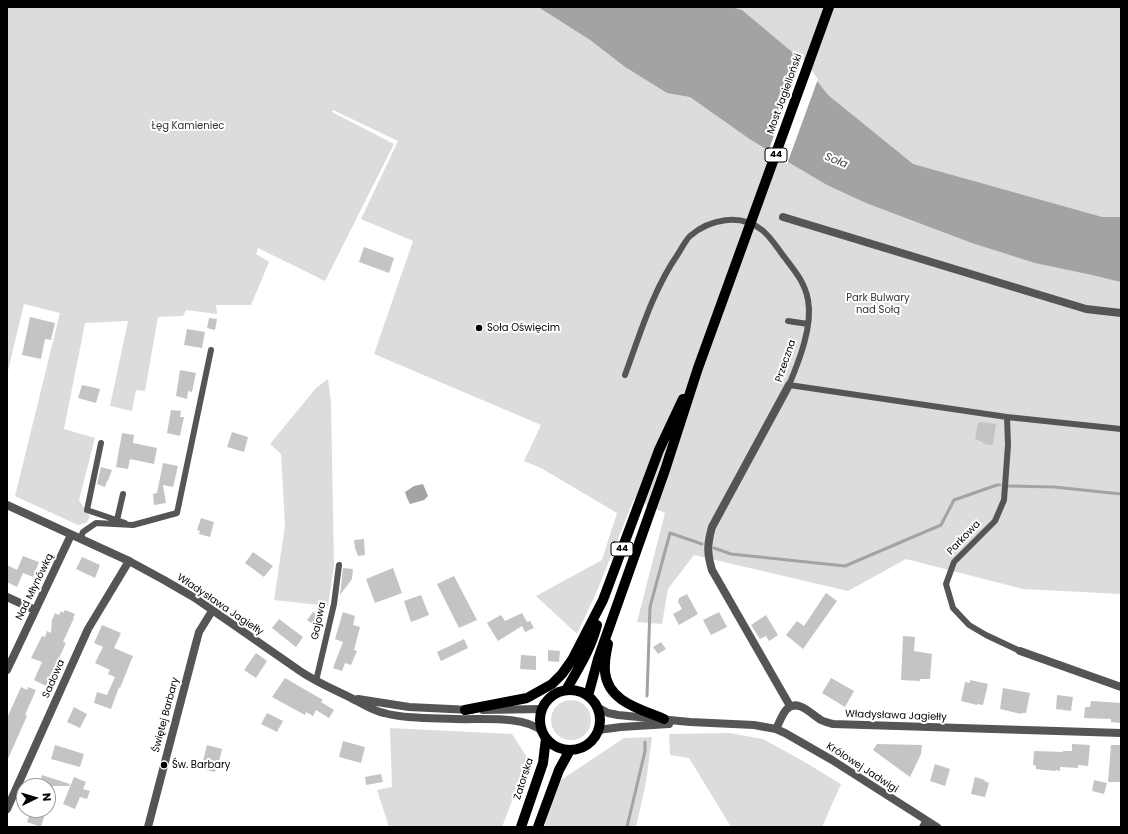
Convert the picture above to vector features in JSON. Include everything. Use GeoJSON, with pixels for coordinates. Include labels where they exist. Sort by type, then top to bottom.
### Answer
{"type":"FeatureCollection","features":[{"type":"Feature","properties":{"kind":"main road","name":"Most Jagielloński"},"geometry":{"type":"LineString","coordinates":[[698,368],[829,7]]}},
{"type":"Feature","properties":{"kind":"main road","name":"44"},"geometry":{"type":"LineString","coordinates":[[566,690],[578,670],[596,630],[603,600],[659,450],[698,368]]}},
{"type":"Feature","properties":{"kind":"main road","name":"44"},"geometry":{"type":"LineString","coordinates":[[588,696],[598,659],[670,455],[698,368]]}},
{"type":"Feature","properties":{"kind":"main road"},"geometry":{"type":"LineString","coordinates":[[464,710],[526,698],[552,684],[562,674],[572,660],[603,600]]}},
{"type":"Feature","properties":{"kind":"main road"},"geometry":{"type":"LineString","coordinates":[[615,609],[605,658],[607,680],[615,694],[625,703],[664,719]]}},
{"type":"Feature","properties":{"kind":"main road"},"geometry":{"type":"LineString","coordinates":[[566,690],[582,692],[588,696],[597,708],[599,722],[598,730],[587,744],[579,748],[570,750],[557,746],[544,735],[540,724],[542,709],[546,702],[558,692],[566,690]]}},
{"type":"Feature","properties":{"kind":"main road","name":"Zatorska"},"geometry":{"type":"LineString","coordinates":[[521,827],[539,778],[545,755],[544,735]]}},
{"type":"Feature","properties":{"kind":"main road"},"geometry":{"type":"LineString","coordinates":[[538,827],[559,770],[570,750]]}},
{"type":"Feature","properties":{"kind":"street"},"geometry":{"type":"LineString","coordinates":[[783,217],[1086,309],[1121,313]]}},
{"type":"Feature","properties":{"kind":"street","name":"Przeczna"},"geometry":{"type":"LineString","coordinates":[[789,385],[712,527],[708,542],[708,554],[712,570],[790,706]]}},
{"type":"Feature","properties":{"kind":"street","name":"Władysława Jagiełły"},"geometry":{"type":"LineString","coordinates":[[7,505],[129,562],[195,598],[316,681],[352,698],[368,708],[392,714],[424,718],[509,720],[537,727],[544,735]]}},
{"type":"Feature","properties":{"kind":"street","name":"Nad Młynówką"},"geometry":{"type":"LineString","coordinates":[[7,670],[71,535]]}},
{"type":"Feature","properties":{"kind":"street","name":"Sadowa"},"geometry":{"type":"LineString","coordinates":[[7,809],[88,629],[129,562]]}},
{"type":"Feature","properties":{"kind":"street"},"geometry":{"type":"LineString","coordinates":[[7,597],[35,610]]}},
{"type":"Feature","properties":{"kind":"street","name":"Świętej Barbary"},"geometry":{"type":"LineString","coordinates":[[148,827],[199,632],[212,610]]}},
{"type":"Feature","properties":{"kind":"street","name":"Parkowa"},"geometry":{"type":"LineString","coordinates":[[1020,650],[1121,687]]}},
{"type":"Feature","properties":{"kind":"street","name":"Władysława Jagiełły"},"geometry":{"type":"LineString","coordinates":[[352,698],[409,707],[464,710],[542,709]]}},
{"type":"Feature","properties":{"kind":"street"},"geometry":{"type":"LineString","coordinates":[[597,708],[608,713],[618,715],[690,722],[754,725],[776,729],[786,710],[790,706]]}},
{"type":"Feature","properties":{"kind":"street","name":"Władysława Jagiełły"},"geometry":{"type":"LineString","coordinates":[[790,706],[800,706],[805,708],[823,721],[833,724],[1121,733]]}},
{"type":"Feature","properties":{"kind":"street"},"geometry":{"type":"LineString","coordinates":[[598,730],[690,722]]}},
{"type":"Feature","properties":{"kind":"street","name":"Królowej Jadwigi"},"geometry":{"type":"LineString","coordinates":[[776,729],[832,760],[925,824],[937,827]]}},
{"type":"Feature","properties":{"kind":"lane","name":"Przeczna"},"geometry":{"type":"LineString","coordinates":[[625,375],[654,297],[670,265],[689,238],[701,228],[714,222],[725,220],[754,224],[764,231],[799,276],[805,287],[808,301],[808,324],[798,361],[789,385]]}},
{"type":"Feature","properties":{"kind":"lane"},"geometry":{"type":"LineString","coordinates":[[788,321],[808,324]]}},
{"type":"Feature","properties":{"kind":"lane"},"geometry":{"type":"LineString","coordinates":[[96,523],[133,526],[177,513],[211,350]]}},
{"type":"Feature","properties":{"kind":"lane"},"geometry":{"type":"LineString","coordinates":[[789,385],[1007,416],[1121,429]]}},
{"type":"Feature","properties":{"kind":"lane","name":"Parkowa"},"geometry":{"type":"LineString","coordinates":[[1007,416],[1008,445],[1004,500],[995,521],[954,562],[946,584],[952,608],[969,625],[1020,650]]}},
{"type":"Feature","properties":{"kind":"lane"},"geometry":{"type":"LineString","coordinates":[[101,443],[88,510],[133,526]]}},
{"type":"Feature","properties":{"kind":"lane"},"geometry":{"type":"LineString","coordinates":[[117,520],[123,494]]}},
{"type":"Feature","properties":{"kind":"lane"},"geometry":{"type":"LineString","coordinates":[[80,539],[83,532],[96,523],[103,515]]}},
{"type":"Feature","properties":{"kind":"lane","name":"Gajowa"},"geometry":{"type":"LineString","coordinates":[[316,681],[334,604],[339,565]]}},
{"type":"Feature","properties":{"kind":"green space"},"geometry":{"type":"Polygon","coordinates":[[[7,7],[538,7],[590,40],[625,67],[667,93],[710,7],[1121,7],[1121,594],[1023,589],[906,559],[848,591],[694,555],[668,589],[662,624],[637,622],[665,513],[634,499],[597,591],[577,634],[536,596],[602,560],[617,513],[541,468],[524,461],[541,425],[374,354],[413,241],[361,219],[398,141],[333,110],[332,112],[394,144],[325,281],[258,248],[256,254],[269,262],[251,305],[216,305],[217,314],[186,310],[183,316],[158,317],[145,391],[136,390],[132,411],[110,406],[128,321],[85,323],[64,429],[95,438],[79,500],[90,517],[86,523],[78,525],[15,496],[60,313],[24,304],[7,375],[7,7]]]}},
{"type":"Feature","properties":{"kind":"green space"},"geometry":{"type":"Polygon","coordinates":[[[328,379],[331,403],[334,566],[328,606],[274,600],[285,526],[281,454],[270,444],[316,388],[328,379]]]}},
{"type":"Feature","properties":{"kind":"green space"},"geometry":{"type":"Polygon","coordinates":[[[575,700],[582,703],[588,709],[591,720],[590,728],[582,737],[575,740],[567,740],[560,737],[552,728],[551,716],[554,709],[563,701],[575,700]]]}},
{"type":"Feature","properties":{"kind":"green space"},"geometry":{"type":"Polygon","coordinates":[[[390,728],[512,734],[528,759],[502,827],[389,827],[377,790],[392,787],[390,728]]]}},
{"type":"Feature","properties":{"kind":"green space"},"geometry":{"type":"Polygon","coordinates":[[[729,733],[763,739],[841,784],[822,827],[731,827],[689,758],[670,755],[669,734],[729,733]]]}},
{"type":"Feature","properties":{"kind":"green space"},"geometry":{"type":"Polygon","coordinates":[[[652,737],[646,782],[636,827],[544,827],[561,780],[624,738],[652,737]]]}},
{"type":"Feature","properties":{"kind":"water","name":"Soła"},"geometry":{"type":"Polygon","coordinates":[[[538,7],[732,7],[742,10],[798,57],[828,95],[913,164],[1102,217],[1121,217],[1121,282],[1035,263],[972,243],[866,203],[827,185],[751,140],[690,97],[667,93],[625,67],[590,40],[538,7]]]}},
{"type":"Feature","properties":{"kind":"water"},"geometry":{"type":"Polygon","coordinates":[[[423,484],[428,496],[424,500],[410,504],[405,492],[414,486],[423,484]]]}},
{"type":"Feature","properties":{"kind":"pier"},"geometry":{"type":"Polygon","coordinates":[[[802,58],[818,79],[787,164],[768,152],[802,58]]]}},
{"type":"Feature","properties":{"kind":"building"},"geometry":{"type":"Polygon","coordinates":[[[364,247],[394,258],[389,273],[359,262],[364,247]]]}},
{"type":"Feature","properties":{"kind":"building"},"geometry":{"type":"Polygon","coordinates":[[[30,317],[55,323],[51,340],[45,339],[41,359],[22,355],[30,317]]]}},
{"type":"Feature","properties":{"kind":"building"},"geometry":{"type":"Polygon","coordinates":[[[209,318],[217,319],[215,330],[207,328],[209,318]]]}},
{"type":"Feature","properties":{"kind":"building"},"geometry":{"type":"Polygon","coordinates":[[[187,329],[205,332],[202,348],[184,345],[187,329]]]}},
{"type":"Feature","properties":{"kind":"building"},"geometry":{"type":"Polygon","coordinates":[[[180,370],[196,373],[192,392],[188,391],[187,399],[176,396],[180,370]]]}},
{"type":"Feature","properties":{"kind":"building"},"geometry":{"type":"Polygon","coordinates":[[[82,385],[100,389],[96,403],[78,398],[82,385]]]}},
{"type":"Feature","properties":{"kind":"building"},"geometry":{"type":"Polygon","coordinates":[[[171,410],[181,411],[180,417],[184,417],[180,436],[167,433],[171,410]]]}},
{"type":"Feature","properties":{"kind":"building"},"geometry":{"type":"Polygon","coordinates":[[[978,423],[996,424],[993,445],[983,444],[983,442],[975,439],[978,423]]]}},
{"type":"Feature","properties":{"kind":"building"},"geometry":{"type":"Polygon","coordinates":[[[232,432],[248,437],[244,452],[227,447],[232,432]]]}},
{"type":"Feature","properties":{"kind":"building"},"geometry":{"type":"Polygon","coordinates":[[[122,433],[134,435],[133,443],[157,448],[154,464],[130,459],[128,469],[116,467],[122,433]]]}},
{"type":"Feature","properties":{"kind":"building"},"geometry":{"type":"Polygon","coordinates":[[[163,463],[178,466],[173,487],[163,485],[166,503],[154,505],[153,494],[157,493],[163,463]]]}},
{"type":"Feature","properties":{"kind":"building"},"geometry":{"type":"Polygon","coordinates":[[[101,467],[112,470],[105,487],[97,484],[101,467]]]}},
{"type":"Feature","properties":{"kind":"building"},"geometry":{"type":"Polygon","coordinates":[[[201,518],[214,522],[210,537],[199,534],[200,531],[197,530],[201,518]]]}},
{"type":"Feature","properties":{"kind":"building"},"geometry":{"type":"Polygon","coordinates":[[[364,539],[365,555],[358,556],[354,540],[364,539]]]}},
{"type":"Feature","properties":{"kind":"building"},"geometry":{"type":"Polygon","coordinates":[[[253,552],[273,566],[264,577],[245,563],[253,552]]]}},
{"type":"Feature","properties":{"kind":"building"},"geometry":{"type":"Polygon","coordinates":[[[23,556],[39,562],[33,577],[23,573],[17,587],[7,582],[7,565],[17,570],[23,556]]]}},
{"type":"Feature","properties":{"kind":"building"},"geometry":{"type":"Polygon","coordinates":[[[82,557],[100,565],[95,578],[76,569],[82,557]]]}},
{"type":"Feature","properties":{"kind":"building"},"geometry":{"type":"Polygon","coordinates":[[[343,568],[353,569],[352,579],[340,595],[343,568]]]}},
{"type":"Feature","properties":{"kind":"building"},"geometry":{"type":"Polygon","coordinates":[[[393,568],[402,593],[375,603],[366,579],[393,568]]]}},
{"type":"Feature","properties":{"kind":"building"},"geometry":{"type":"Polygon","coordinates":[[[454,576],[477,620],[459,628],[437,584],[454,576]]]}},
{"type":"Feature","properties":{"kind":"building"},"geometry":{"type":"Polygon","coordinates":[[[826,593],[837,601],[803,649],[786,635],[797,621],[804,626],[826,593]]]}},
{"type":"Feature","properties":{"kind":"building"},"geometry":{"type":"Polygon","coordinates":[[[687,594],[698,614],[679,625],[673,614],[682,609],[678,602],[679,598],[687,594]]]}},
{"type":"Feature","properties":{"kind":"building"},"geometry":{"type":"Polygon","coordinates":[[[421,595],[429,615],[411,622],[404,601],[421,595]]]}},
{"type":"Feature","properties":{"kind":"building"},"geometry":{"type":"Polygon","coordinates":[[[65,610],[75,614],[74,618],[63,642],[66,643],[46,686],[34,680],[42,662],[31,658],[42,636],[45,637],[47,631],[51,633],[52,620],[55,613],[59,615],[61,611],[63,613],[65,610]]]}},
{"type":"Feature","properties":{"kind":"building"},"geometry":{"type":"Polygon","coordinates":[[[313,612],[322,619],[317,627],[307,620],[313,612]]]}},
{"type":"Feature","properties":{"kind":"building"},"geometry":{"type":"Polygon","coordinates":[[[343,612],[355,616],[353,625],[360,627],[354,650],[357,651],[351,665],[345,663],[342,671],[333,668],[343,642],[335,639],[343,612]]]}},
{"type":"Feature","properties":{"kind":"building"},"geometry":{"type":"Polygon","coordinates":[[[719,612],[727,627],[711,635],[703,620],[719,612]]]}},
{"type":"Feature","properties":{"kind":"building"},"geometry":{"type":"Polygon","coordinates":[[[522,613],[527,622],[530,621],[534,628],[525,632],[522,626],[498,641],[487,623],[501,615],[505,621],[522,613]]]}},
{"type":"Feature","properties":{"kind":"building"},"geometry":{"type":"Polygon","coordinates":[[[766,615],[778,635],[769,641],[766,636],[760,639],[751,625],[766,615]]]}},
{"type":"Feature","properties":{"kind":"building"},"geometry":{"type":"Polygon","coordinates":[[[279,619],[303,637],[296,647],[272,628],[279,619]]]}},
{"type":"Feature","properties":{"kind":"building"},"geometry":{"type":"Polygon","coordinates":[[[102,625],[121,633],[114,648],[133,656],[111,709],[94,703],[97,692],[107,695],[115,677],[108,674],[110,670],[95,663],[103,647],[94,643],[102,625]]]}},
{"type":"Feature","properties":{"kind":"building"},"geometry":{"type":"Polygon","coordinates":[[[903,636],[915,637],[914,651],[932,654],[930,679],[920,679],[920,681],[901,680],[903,636]]]}},
{"type":"Feature","properties":{"kind":"building"},"geometry":{"type":"Polygon","coordinates":[[[464,639],[468,648],[441,661],[437,652],[464,639]]]}},
{"type":"Feature","properties":{"kind":"building"},"geometry":{"type":"Polygon","coordinates":[[[661,642],[666,649],[658,654],[653,647],[661,642]]]}},
{"type":"Feature","properties":{"kind":"building"},"geometry":{"type":"Polygon","coordinates":[[[548,650],[560,651],[559,662],[548,661],[548,650]]]}},
{"type":"Feature","properties":{"kind":"building"},"geometry":{"type":"Polygon","coordinates":[[[256,653],[267,661],[256,678],[244,670],[256,653]]]}},
{"type":"Feature","properties":{"kind":"building"},"geometry":{"type":"Polygon","coordinates":[[[521,655],[536,656],[536,670],[520,669],[521,655]]]}},
{"type":"Feature","properties":{"kind":"building"},"geometry":{"type":"Polygon","coordinates":[[[285,678],[323,700],[321,702],[334,710],[329,718],[316,710],[313,716],[306,712],[305,715],[272,697],[285,678]]]}},
{"type":"Feature","properties":{"kind":"building"},"geometry":{"type":"Polygon","coordinates":[[[831,678],[854,691],[845,707],[822,693],[831,678]]]}},
{"type":"Feature","properties":{"kind":"building"},"geometry":{"type":"Polygon","coordinates":[[[970,680],[988,684],[983,705],[961,701],[965,682],[970,683],[970,680]]]}},
{"type":"Feature","properties":{"kind":"building"},"geometry":{"type":"Polygon","coordinates":[[[21,687],[27,690],[28,687],[36,690],[25,715],[27,716],[7,761],[7,718],[21,687]]]}},
{"type":"Feature","properties":{"kind":"building"},"geometry":{"type":"Polygon","coordinates":[[[1003,688],[1030,693],[1026,713],[1021,714],[1000,709],[1003,688]]]}},
{"type":"Feature","properties":{"kind":"building"},"geometry":{"type":"Polygon","coordinates":[[[1057,695],[1073,697],[1071,711],[1056,709],[1057,695]]]}},
{"type":"Feature","properties":{"kind":"building"},"geometry":{"type":"Polygon","coordinates":[[[1091,701],[1121,703],[1121,723],[1111,722],[1111,719],[1084,718],[1085,707],[1090,707],[1091,701]]]}},
{"type":"Feature","properties":{"kind":"building"},"geometry":{"type":"Polygon","coordinates":[[[74,707],[87,714],[80,728],[67,722],[74,707]]]}},
{"type":"Feature","properties":{"kind":"building"},"geometry":{"type":"Polygon","coordinates":[[[267,713],[283,721],[277,732],[261,724],[267,713]]]}},
{"type":"Feature","properties":{"kind":"building"},"geometry":{"type":"Polygon","coordinates":[[[343,741],[365,747],[361,763],[339,757],[343,741]]]}},
{"type":"Feature","properties":{"kind":"building"},"geometry":{"type":"Polygon","coordinates":[[[877,744],[922,745],[921,754],[910,777],[873,750],[877,744]]]}},
{"type":"Feature","properties":{"kind":"building"},"geometry":{"type":"Polygon","coordinates":[[[1072,744],[1090,745],[1088,766],[1078,765],[1078,768],[1060,767],[1060,771],[1055,771],[1036,769],[1036,766],[1033,765],[1034,751],[1072,751],[1072,744]]]}},
{"type":"Feature","properties":{"kind":"building"},"geometry":{"type":"Polygon","coordinates":[[[55,745],[84,754],[80,767],[51,759],[55,745]]]}},
{"type":"Feature","properties":{"kind":"building"},"geometry":{"type":"Polygon","coordinates":[[[207,745],[222,749],[215,772],[201,769],[207,745]]]}},
{"type":"Feature","properties":{"kind":"building"},"geometry":{"type":"Polygon","coordinates":[[[1111,745],[1121,745],[1121,782],[1108,782],[1111,745]]]}},
{"type":"Feature","properties":{"kind":"building"},"geometry":{"type":"Polygon","coordinates":[[[935,764],[950,769],[945,786],[930,781],[935,764]]]}},
{"type":"Feature","properties":{"kind":"building"},"geometry":{"type":"Polygon","coordinates":[[[381,774],[383,782],[366,785],[365,777],[381,774]]]}},
{"type":"Feature","properties":{"kind":"building"},"geometry":{"type":"Polygon","coordinates":[[[42,775],[51,778],[41,778],[42,775]]]}},
{"type":"Feature","properties":{"kind":"building"},"geometry":{"type":"Polygon","coordinates":[[[74,777],[86,782],[83,789],[90,791],[87,799],[80,797],[75,809],[63,804],[74,777]]]}},
{"type":"Feature","properties":{"kind":"building"},"geometry":{"type":"Polygon","coordinates":[[[975,777],[989,783],[985,797],[971,794],[975,777]]]}},
{"type":"Feature","properties":{"kind":"building"},"geometry":{"type":"Polygon","coordinates":[[[56,780],[70,784],[69,786],[56,786],[56,780]]]}},
{"type":"Feature","properties":{"kind":"building"},"geometry":{"type":"Polygon","coordinates":[[[1094,780],[1107,783],[1104,794],[1092,791],[1094,780]]]}},
{"type":"Feature","properties":{"kind":"building"},"geometry":{"type":"Polygon","coordinates":[[[28,818],[44,818],[41,827],[27,822],[28,818]]]}},
{"type":"Feature","properties":{"kind":"waterway"},"geometry":{"type":"LineString","coordinates":[[714,548],[731,554],[845,566],[941,525],[954,500],[1000,485]]}},
{"type":"Feature","properties":{"kind":"waterway"},"geometry":{"type":"LineString","coordinates":[[1009,486],[1054,487],[1121,494]]}},
{"type":"Feature","properties":{"kind":"waterway"},"geometry":{"type":"LineString","coordinates":[[647,696],[650,607],[670,533],[702,544]]}},
{"type":"Feature","properties":{"kind":"waterway"},"geometry":{"type":"LineString","coordinates":[[627,827],[645,751],[645,742]]}},
{"type":"Feature","properties":{"kind":"place","name":"Soła Oświęcim"},"geometry":{"type":"Point","coordinates":[479,328]}},
{"type":"Feature","properties":{"kind":"place","name":"Św. Barbary"},"geometry":{"type":"Point","coordinates":[164,765]}},
{"type":"Feature","properties":{"kind":"park label","name":"Łęg Kamieniec"},"geometry":{"type":"Point","coordinates":[188,126]}},
{"type":"Feature","properties":{"kind":"park label","name":"Park Bulwary nad Sołą"},"geometry":{"type":"Point","coordinates":[878,304]}}]}
